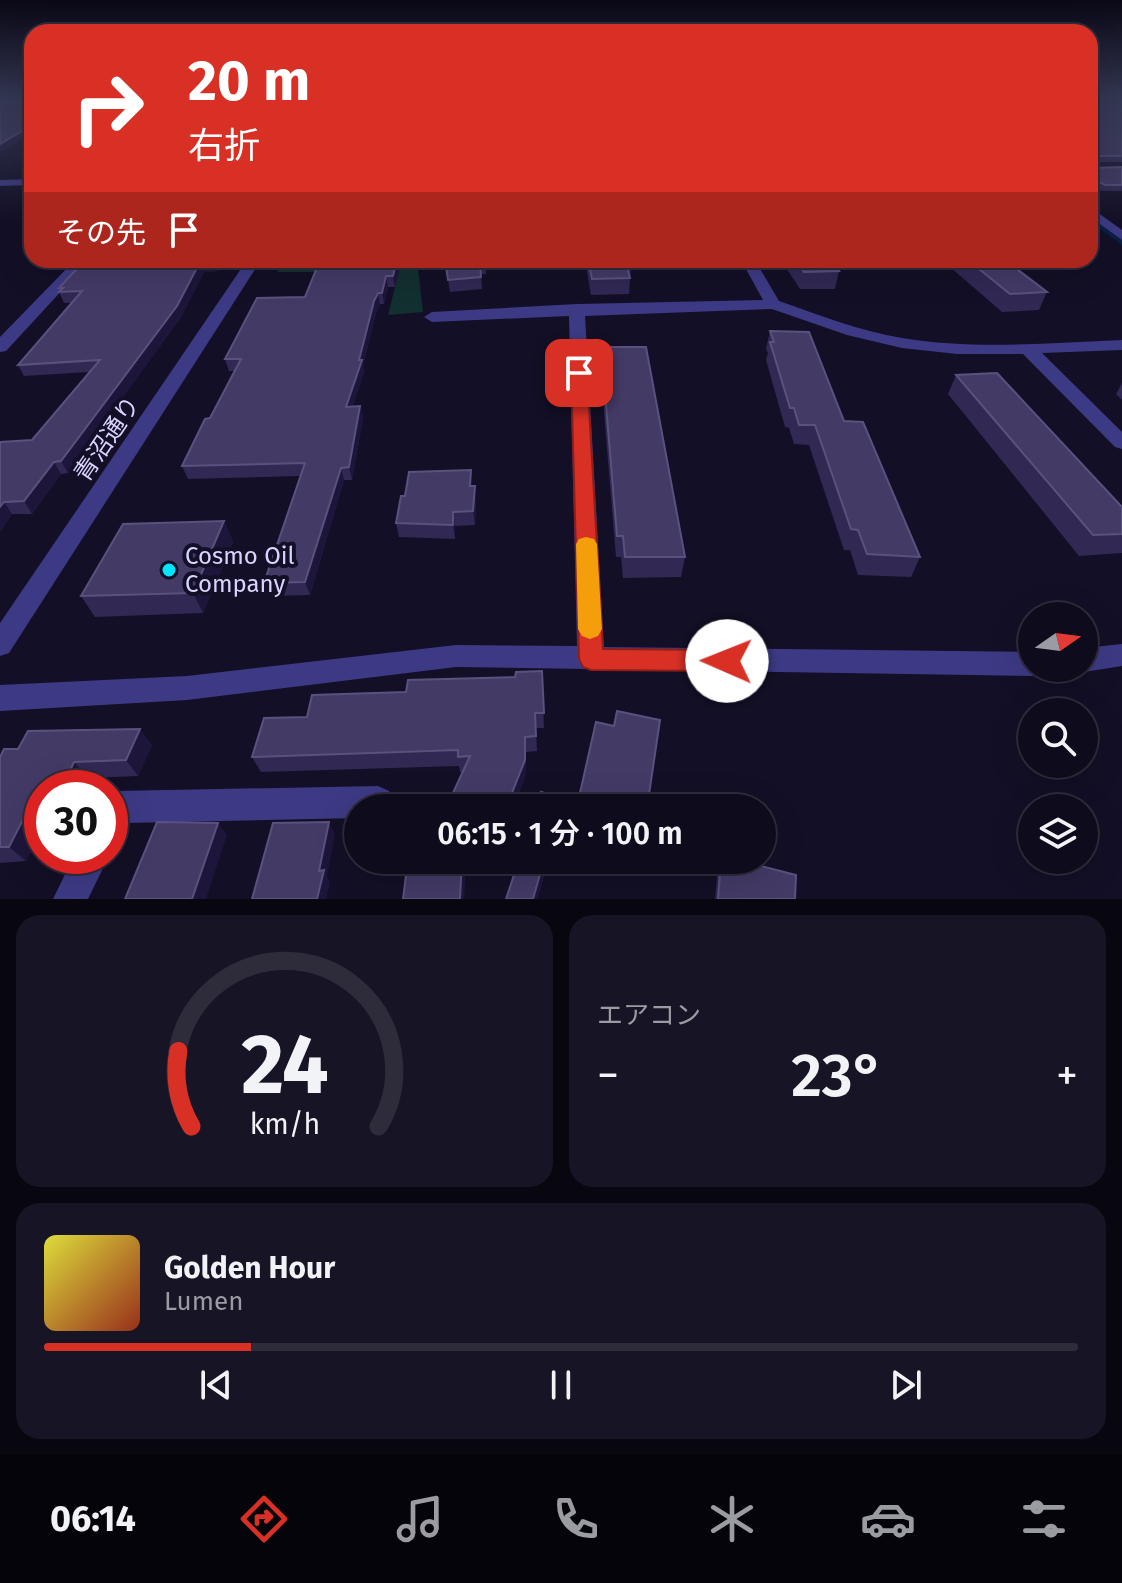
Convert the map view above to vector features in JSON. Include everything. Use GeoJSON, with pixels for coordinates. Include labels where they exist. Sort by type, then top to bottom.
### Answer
{"type":"FeatureCollection","features":[{"type":"Feature","properties":{"kind":"street"},"geometry":{"type":"LineString","coordinates":[[0,183],[24,182]]}},
{"type":"Feature","properties":{"kind":"street"},"geometry":{"type":"LineString","coordinates":[[1098,217],[1122,236]]}},
{"type":"Feature","properties":{"kind":"street"},"geometry":{"type":"LineString","coordinates":[[4,339],[75,268]]}},
{"type":"Feature","properties":{"kind":"street","name":"青沼通り"},"geometry":{"type":"LineString","coordinates":[[0,645],[249,268]]}},
{"type":"Feature","properties":{"kind":"street"},"geometry":{"type":"LineString","coordinates":[[753,268],[773,304]]}},
{"type":"Feature","properties":{"kind":"street"},"geometry":{"type":"LineString","coordinates":[[432,317],[577,309],[773,304],[854,332],[903,344],[954,348],[1122,345]]}},
{"type":"Feature","properties":{"kind":"street"},"geometry":{"type":"LineString","coordinates":[[577,309],[591,659]]}},
{"type":"Feature","properties":{"kind":"street"},"geometry":{"type":"LineString","coordinates":[[1027,348],[1122,443]]}},
{"type":"Feature","properties":{"kind":"street"},"geometry":{"type":"LineString","coordinates":[[1098,658],[1122,655]]}},
{"type":"Feature","properties":{"kind":"street"},"geometry":{"type":"LineString","coordinates":[[0,698],[187,688],[456,656],[1018,664]]}},
{"type":"Feature","properties":{"kind":"street"},"geometry":{"type":"LineString","coordinates":[[128,807],[344,803]]}},
{"type":"Feature","properties":{"kind":"street"},"geometry":{"type":"LineString","coordinates":[[70,899],[83,874]]}},
{"type":"Feature","properties":{"kind":"green space"},"geometry":{"type":"Polygon","coordinates":[[[279,268],[355,268],[318,272],[277,272],[279,268]]]}},
{"type":"Feature","properties":{"kind":"green space"},"geometry":{"type":"Polygon","coordinates":[[[400,268],[418,268],[423,312],[388,315],[400,268]]]}},
{"type":"Feature","properties":{"kind":"building"},"geometry":{"type":"Polygon","coordinates":[[[1098,140],[1122,140],[1122,156],[1098,156],[1098,140]]]}},
{"type":"Feature","properties":{"kind":"building"},"geometry":{"type":"Polygon","coordinates":[[[1122,167],[1122,185],[1105,185],[1098,181],[1098,168],[1122,167]]]}},
{"type":"Feature","properties":{"kind":"building"},"geometry":{"type":"Polygon","coordinates":[[[78,268],[197,268],[177,306],[61,461],[54,462],[24,501],[4,502],[0,507],[0,442],[32,440],[100,360],[18,365],[82,291],[59,292],[63,288],[59,288],[78,268]]]}},
{"type":"Feature","properties":{"kind":"building"},"geometry":{"type":"Polygon","coordinates":[[[317,268],[395,268],[393,276],[386,276],[382,293],[378,293],[374,301],[359,360],[362,360],[346,407],[360,406],[349,467],[341,468],[305,582],[264,583],[305,463],[182,466],[205,419],[210,418],[241,359],[225,359],[257,298],[305,297],[317,268]]]}},
{"type":"Feature","properties":{"kind":"building"},"geometry":{"type":"Polygon","coordinates":[[[446,268],[480,268],[481,277],[448,280],[446,268]]]}},
{"type":"Feature","properties":{"kind":"building"},"geometry":{"type":"Polygon","coordinates":[[[590,268],[627,268],[630,278],[592,279],[590,268]]]}},
{"type":"Feature","properties":{"kind":"building"},"geometry":{"type":"Polygon","coordinates":[[[801,268],[837,268],[839,271],[804,272],[801,268]]]}},
{"type":"Feature","properties":{"kind":"building"},"geometry":{"type":"Polygon","coordinates":[[[978,268],[1016,268],[1047,292],[1010,294],[978,268]]]}},
{"type":"Feature","properties":{"kind":"building"},"geometry":{"type":"Polygon","coordinates":[[[770,331],[809,332],[844,421],[863,422],[920,557],[867,554],[858,530],[851,529],[815,425],[799,425],[794,408],[790,408],[770,342],[774,342],[770,331]]]}},
{"type":"Feature","properties":{"kind":"building"},"geometry":{"type":"Polygon","coordinates":[[[605,347],[646,347],[685,557],[625,557],[623,536],[617,536],[602,357],[606,357],[605,347]]]}},
{"type":"Feature","properties":{"kind":"building"},"geometry":{"type":"Polygon","coordinates":[[[997,373],[1122,507],[1122,534],[1093,535],[956,375],[997,373]]]}},
{"type":"Feature","properties":{"kind":"building"},"geometry":{"type":"Polygon","coordinates":[[[471,470],[470,486],[475,486],[473,511],[453,512],[453,525],[396,523],[409,472],[471,470]]]}},
{"type":"Feature","properties":{"kind":"building"},"geometry":{"type":"Polygon","coordinates":[[[224,521],[193,593],[81,596],[123,524],[224,521]]]}},
{"type":"Feature","properties":{"kind":"building"},"geometry":{"type":"Polygon","coordinates":[[[542,671],[544,713],[535,713],[536,736],[525,737],[525,760],[512,794],[452,794],[470,756],[458,757],[458,750],[252,757],[264,718],[307,717],[312,695],[406,692],[408,680],[515,677],[516,672],[542,671]]]}},
{"type":"Feature","properties":{"kind":"building"},"geometry":{"type":"Polygon","coordinates":[[[617,711],[660,720],[649,794],[580,794],[596,722],[614,726],[617,711]]]}},
{"type":"Feature","properties":{"kind":"building"},"geometry":{"type":"Polygon","coordinates":[[[140,729],[126,760],[74,762],[70,770],[24,770],[24,818],[9,847],[0,847],[0,757],[4,749],[18,749],[28,731],[140,729]]]}},
{"type":"Feature","properties":{"kind":"building"},"geometry":{"type":"Polygon","coordinates":[[[157,822],[218,823],[192,899],[125,899],[157,822]]]}},
{"type":"Feature","properties":{"kind":"building"},"geometry":{"type":"Polygon","coordinates":[[[329,822],[319,871],[324,870],[317,899],[252,899],[273,823],[329,822]]]}},
{"type":"Feature","properties":{"kind":"building"},"geometry":{"type":"Polygon","coordinates":[[[776,870],[796,875],[795,899],[718,899],[720,874],[776,874],[776,870]]]}},
{"type":"Feature","properties":{"kind":"building"},"geometry":{"type":"Polygon","coordinates":[[[406,874],[461,874],[460,899],[403,899],[406,874]]]}},
{"type":"Feature","properties":{"kind":"building"},"geometry":{"type":"Polygon","coordinates":[[[514,874],[540,874],[533,899],[506,899],[514,874]]]}},
{"type":"Feature","properties":{"kind":"waterway"},"geometry":{"type":"LineString","coordinates":[[1098,225],[1122,243]]}},
{"type":"Feature","properties":{"kind":"slow traffic"},"geometry":{"type":"LineString","coordinates":[[586,544],[590,629]]}},
{"type":"Feature","properties":{"kind":"place","name":"Cosmo Oil Company"},"geometry":{"type":"Point","coordinates":[169,570]}},
{"type":"Feature","properties":{"kind":"route"},"geometry":{"type":"LineString","coordinates":[[579,373],[591,659],[727,661]]}}]}
